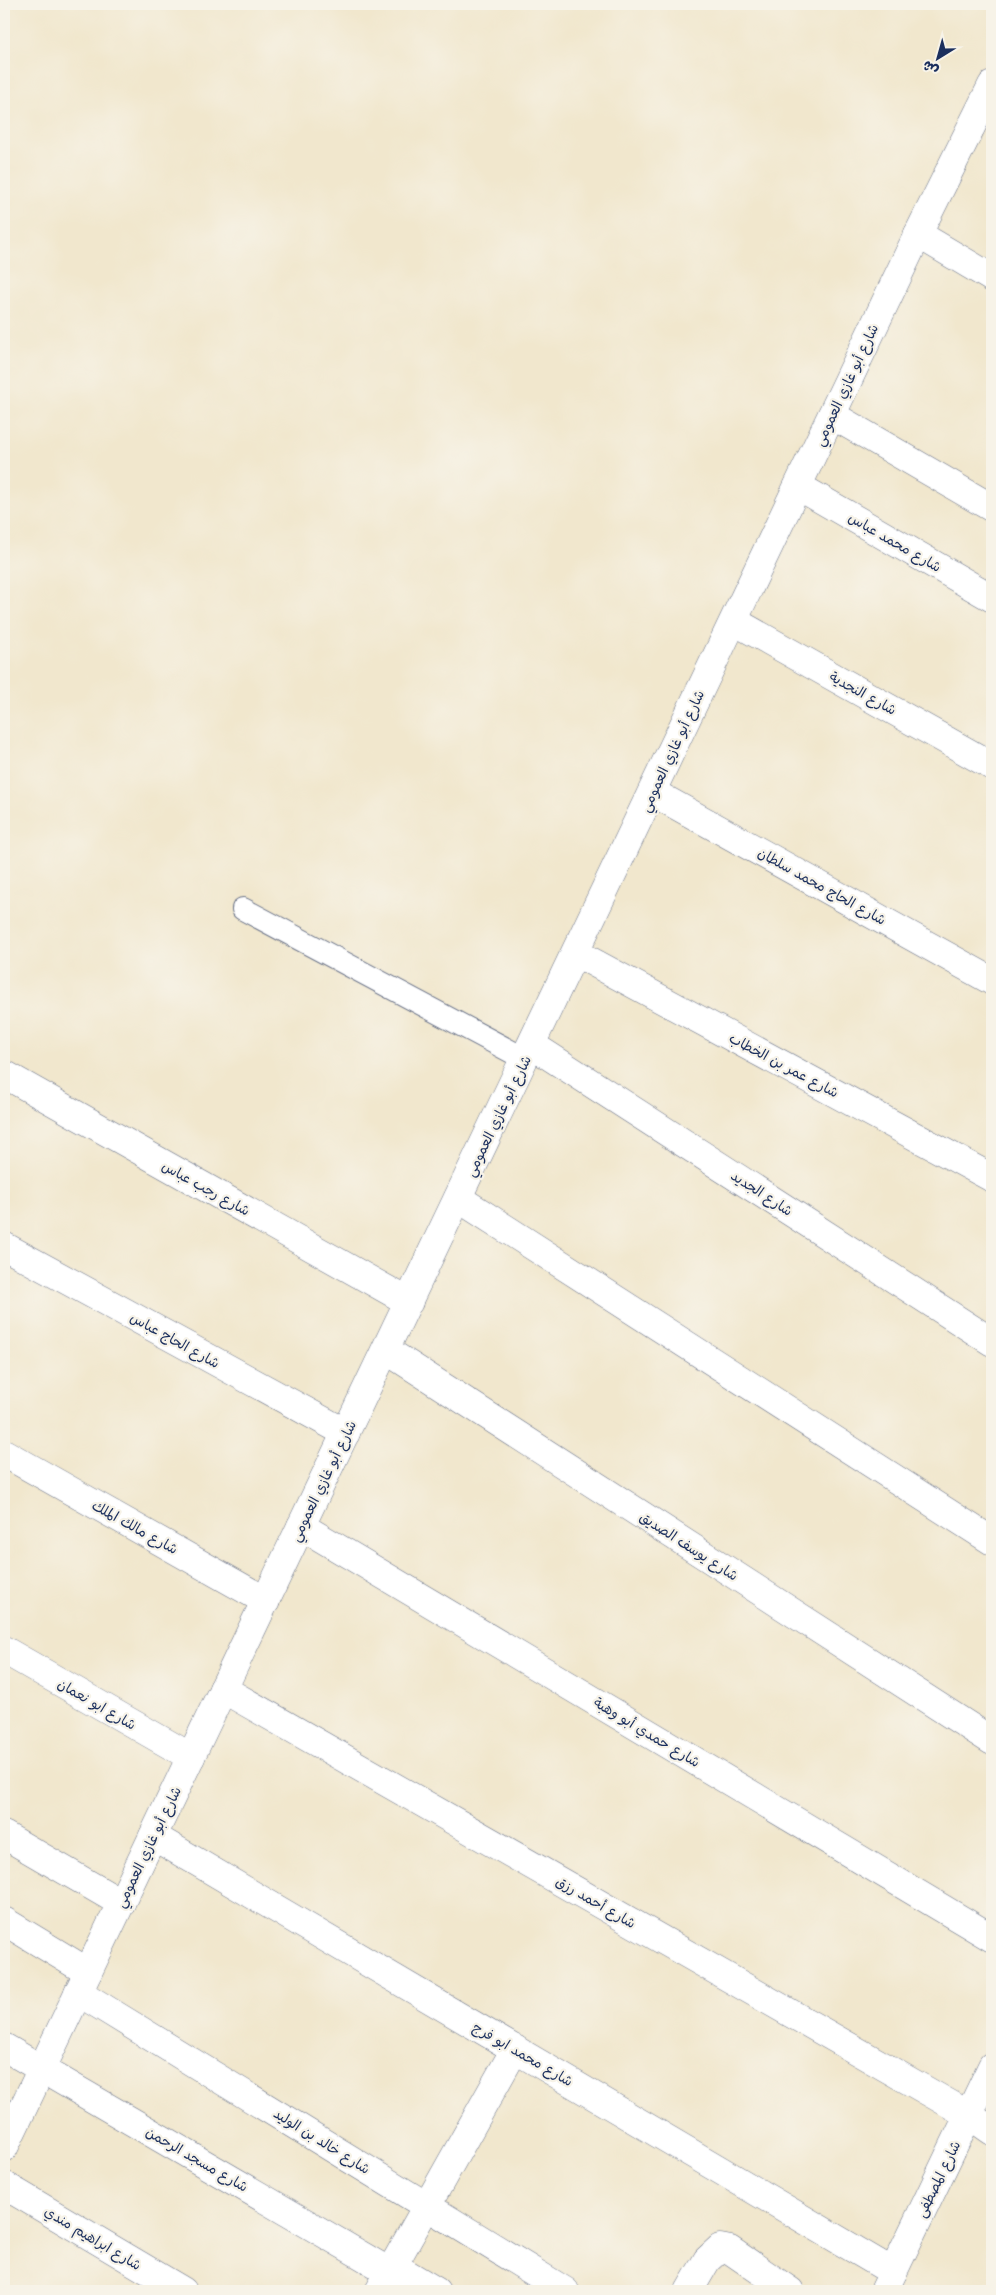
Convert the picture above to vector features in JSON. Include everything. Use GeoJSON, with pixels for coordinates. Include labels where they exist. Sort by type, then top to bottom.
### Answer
{"type":"FeatureCollection","features":[{"type":"Feature","properties":{"kind":"street","name":"شارع أبو غازي العمومي"},"geometry":{"type":"LineString","coordinates":[[4,2148],[918,234],[992,85]]}},
{"type":"Feature","properties":{"kind":"street"},"geometry":{"type":"LineString","coordinates":[[918,234],[992,278]]}},
{"type":"Feature","properties":{"kind":"street"},"geometry":{"type":"LineString","coordinates":[[832,415],[992,508]]}},
{"type":"Feature","properties":{"kind":"street","name":"شارع محمد عباس"},"geometry":{"type":"LineString","coordinates":[[798,486],[992,598]]}},
{"type":"Feature","properties":{"kind":"street","name":"شارع النجدية"},"geometry":{"type":"LineString","coordinates":[[734,620],[992,766]]}},
{"type":"Feature","properties":{"kind":"street","name":"شارع الحاج محمد سلطان"},"geometry":{"type":"LineString","coordinates":[[652,792],[992,981]]}},
{"type":"Feature","properties":{"kind":"street","name":"شارع عمر بن الخطاب"},"geometry":{"type":"LineString","coordinates":[[576,953],[992,1178]]}},
{"type":"Feature","properties":{"kind":"street","name":"شارع الجديد"},"geometry":{"type":"LineString","coordinates":[[528,1052],[992,1342]]}},
{"type":"Feature","properties":{"kind":"street","name":"شارع رجب عباس"},"geometry":{"type":"LineString","coordinates":[[4,1074],[409,1302]]}},
{"type":"Feature","properties":{"kind":"street"},"geometry":{"type":"LineString","coordinates":[[458,1198],[992,1540]]}},
{"type":"Feature","properties":{"kind":"street","name":"شارع الحاج عباس"},"geometry":{"type":"LineString","coordinates":[[4,1246],[346,1434]]}},
{"type":"Feature","properties":{"kind":"street","name":"شارع يوسف الصديق"},"geometry":{"type":"LineString","coordinates":[[386,1350],[992,1741]]}},
{"type":"Feature","properties":{"kind":"street","name":"شارع مالك الملك"},"geometry":{"type":"LineString","coordinates":[[4,1453],[266,1601]]}},
{"type":"Feature","properties":{"kind":"street","name":"شارع حمدي أبو وهبة"},"geometry":{"type":"LineString","coordinates":[[301,1526],[992,1938]]}},
{"type":"Feature","properties":{"kind":"street","name":"شارع ابو نعمان"},"geometry":{"type":"LineString","coordinates":[[4,1650],[190,1757]]}},
{"type":"Feature","properties":{"kind":"street","name":"شارع أحمد رزق"},"geometry":{"type":"LineString","coordinates":[[223,1689],[969,2115],[992,2132]]}},
{"type":"Feature","properties":{"kind":"street"},"geometry":{"type":"LineString","coordinates":[[4,1835],[121,1903]]}},
{"type":"Feature","properties":{"kind":"street","name":"شارع محمد ابو فرج"},"geometry":{"type":"LineString","coordinates":[[153,1836],[515,2049],[889,2281]]}},
{"type":"Feature","properties":{"kind":"street","name":"شارع خالد بن الوليد"},"geometry":{"type":"LineString","coordinates":[[4,1921],[83,1982],[427,2206],[565,2291]]}},
{"type":"Feature","properties":{"kind":"street","name":"شارع مسجد الرحمن"},"geometry":{"type":"LineString","coordinates":[[4,2047],[388,2276],[436,2291]]}},
{"type":"Feature","properties":{"kind":"street"},"geometry":{"type":"LineString","coordinates":[[388,2276],[515,2049]]}},
{"type":"Feature","properties":{"kind":"street","name":"شارع المصطفى"},"geometry":{"type":"LineString","coordinates":[[889,2281],[992,2066]]}},
{"type":"Feature","properties":{"kind":"street","name":"شارع ابراهيم مندي"},"geometry":{"type":"LineString","coordinates":[[4,2185],[183,2291]]}},
{"type":"Feature","properties":{"kind":"street"},"geometry":{"type":"LineString","coordinates":[[689,2291],[707,2260],[720,2248],[730,2250],[790,2291]]}},
{"type":"Feature","properties":{"kind":"lane"},"geometry":{"type":"LineString","coordinates":[[243,909],[528,1052]]}}]}
